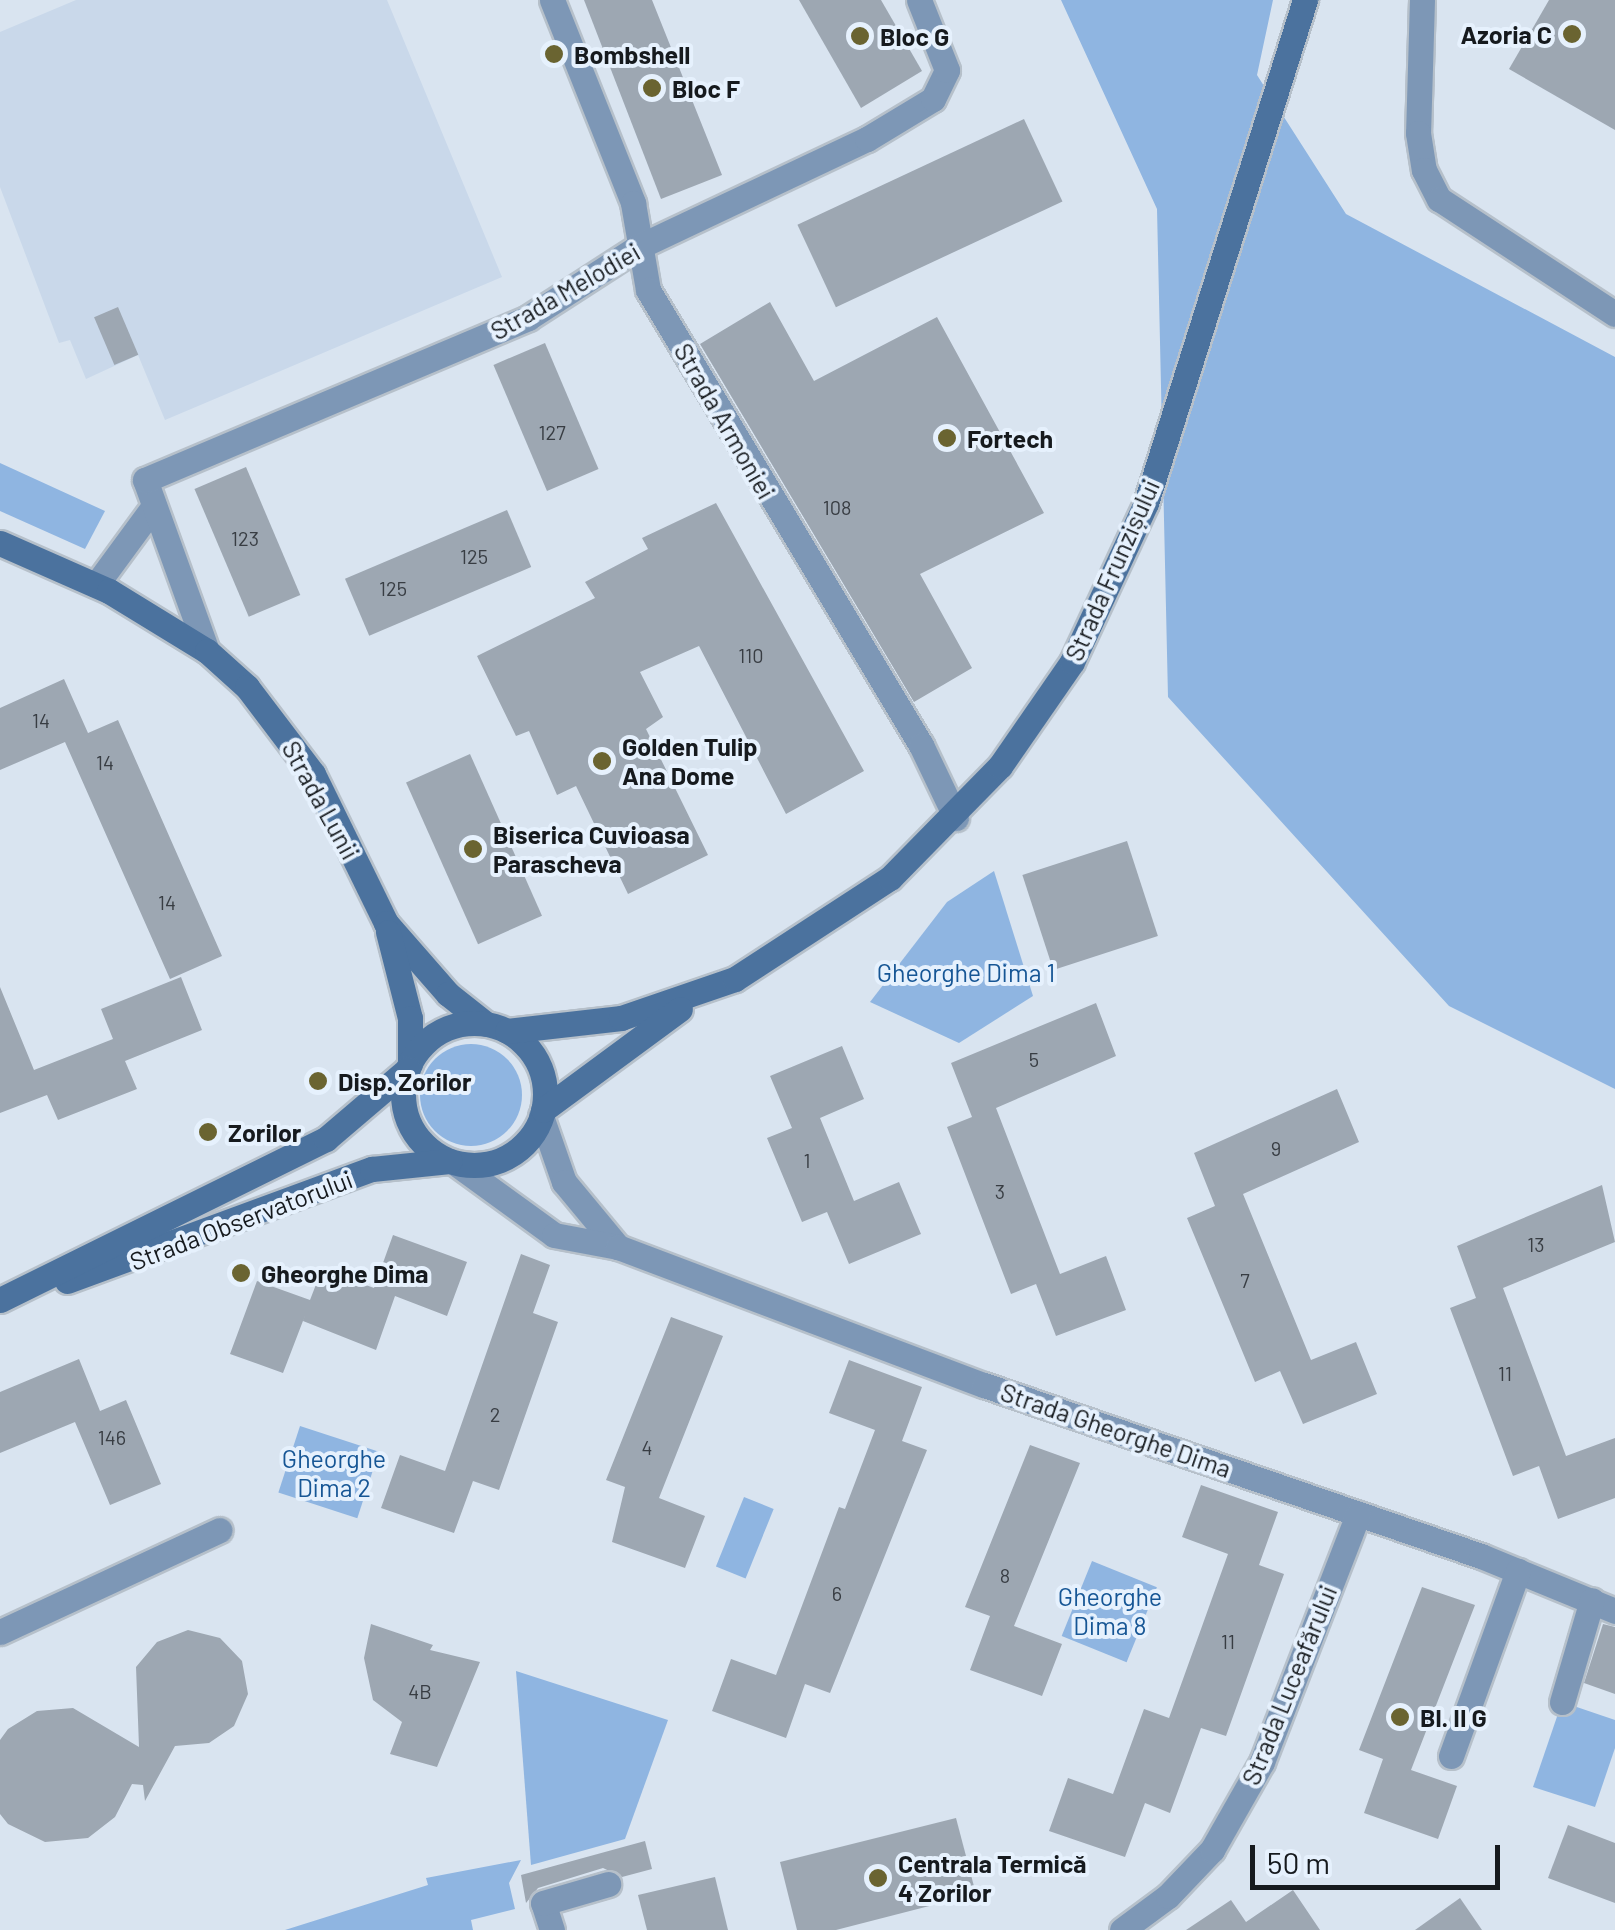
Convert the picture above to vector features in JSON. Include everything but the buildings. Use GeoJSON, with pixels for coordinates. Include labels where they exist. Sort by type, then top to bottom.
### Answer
{"type":"FeatureCollection","features":[{"type":"Feature","properties":{"kind":"main road","name":"Strada Frunzișului"},"geometry":{"type":"LineString","coordinates":[[542,1113],[706,993],[788,950],[890,878],[956,818],[1048,703],[1146,503],[1305,0]]}},
{"type":"Feature","properties":{"kind":"main road","name":"Strada Lunii"},"geometry":{"type":"LineString","coordinates":[[0,543],[96,585],[207,651],[247,687],[313,774],[386,923],[410,1018],[409,1066]]}},
{"type":"Feature","properties":{"kind":"main road","name":"Strada Lunii"},"geometry":{"type":"LineString","coordinates":[[386,923],[448,994],[496,1028]]}},
{"type":"Feature","properties":{"kind":"main road","name":"Strada Frunzișului"},"geometry":{"type":"LineString","coordinates":[[496,1028],[621,1018],[706,993]]}},
{"type":"Feature","properties":{"kind":"main road"},"geometry":{"type":"LineString","coordinates":[[496,1028],[541,1070],[542,1113],[514,1153],[492,1163],[452,1162],[410,1126],[403,1098],[409,1066],[434,1036],[496,1028]]}},
{"type":"Feature","properties":{"kind":"main road","name":"Strada Observatorului"},"geometry":{"type":"LineString","coordinates":[[0,1300],[32,1288],[326,1139],[409,1066]]}},
{"type":"Feature","properties":{"kind":"main road","name":"Strada Observatorului"},"geometry":{"type":"LineString","coordinates":[[32,1288],[93,1276],[372,1170],[452,1162]]}},
{"type":"Feature","properties":{"kind":"street","name":"Strada Armoniei"},"geometry":{"type":"LineString","coordinates":[[552,0],[633,203],[636,248],[648,290],[921,745],[956,818]]}},
{"type":"Feature","properties":{"kind":"street","name":"Strada Melodiei"},"geometry":{"type":"LineString","coordinates":[[154,506],[145,480],[528,318],[636,248],[867,139],[933,99],[947,70],[919,0]]}},
{"type":"Feature","properties":{"kind":"street"},"geometry":{"type":"LineString","coordinates":[[1422,0],[1418,133],[1424,170],[1440,199],[1615,314]]}},
{"type":"Feature","properties":{"kind":"street"},"geometry":{"type":"LineString","coordinates":[[96,585],[154,506]]}},
{"type":"Feature","properties":{"kind":"street"},"geometry":{"type":"LineString","coordinates":[[154,506],[207,651]]}},
{"type":"Feature","properties":{"kind":"street","name":"Strada Gheorghe Dima"},"geometry":{"type":"LineString","coordinates":[[542,1113],[564,1182],[618,1247]]}},
{"type":"Feature","properties":{"kind":"street","name":"Strada Gheorghe Dima"},"geometry":{"type":"LineString","coordinates":[[452,1162],[554,1235],[618,1247],[984,1385],[1358,1514],[1604,1605]]}},
{"type":"Feature","properties":{"kind":"street","name":"Strada Luceafărului"},"geometry":{"type":"LineString","coordinates":[[1122,1930],[1168,1896],[1212,1850],[1262,1762],[1358,1514]]}},
{"type":"Feature","properties":{"kind":"street"},"geometry":{"type":"LineString","coordinates":[[0,1632],[220,1530]]}},
{"type":"Feature","properties":{"kind":"street"},"geometry":{"type":"LineString","coordinates":[[1452,1756],[1518,1571]]}},
{"type":"Feature","properties":{"kind":"street"},"geometry":{"type":"LineString","coordinates":[[1562,1702],[1604,1605]]}},
{"type":"Feature","properties":{"kind":"street"},"geometry":{"type":"LineString","coordinates":[[552,1930],[543,1903],[608,1884]]}},
{"type":"Feature","properties":{"kind":"shaded area"},"geometry":{"type":"Polygon","coordinates":[[[76,0],[387,0],[502,277],[165,420],[138,355],[86,379],[70,340],[59,343],[0,187],[0,32],[76,0]]]}},
{"type":"Feature","properties":{"kind":"green space"},"geometry":{"type":"Polygon","coordinates":[[[1061,0],[1273,0],[1257,75],[1346,214],[1615,357],[1615,1089],[1449,1006],[1168,697],[1157,209],[1061,0]]]}},
{"type":"Feature","properties":{"kind":"green space"},"geometry":{"type":"Polygon","coordinates":[[[0,463],[105,511],[85,549],[0,511],[0,463]]]}},
{"type":"Feature","properties":{"kind":"green space","name":"Gheorghe Dima 1"},"geometry":{"type":"Polygon","coordinates":[[[994,871],[1033,996],[959,1043],[870,1002],[947,902],[994,871]]]}},
{"type":"Feature","properties":{"kind":"green space"},"geometry":{"type":"Polygon","coordinates":[[[471,1044],[491,1048],[507,1059],[518,1075],[522,1095],[518,1115],[507,1131],[491,1142],[471,1146],[451,1142],[435,1131],[424,1115],[420,1095],[424,1075],[435,1059],[451,1048],[471,1044]]]}},
{"type":"Feature","properties":{"kind":"green space","name":"Gheorghe Dima 2"},"geometry":{"type":"Polygon","coordinates":[[[300,1426],[379,1452],[357,1518],[278,1493],[300,1426]]]}},
{"type":"Feature","properties":{"kind":"green space"},"geometry":{"type":"Polygon","coordinates":[[[744,1497],[774,1509],[746,1579],[716,1567],[744,1497]]]}},
{"type":"Feature","properties":{"kind":"green space","name":"Gheorghe Dima 8"},"geometry":{"type":"Polygon","coordinates":[[[1092,1561],[1157,1587],[1127,1662],[1062,1636],[1092,1561]]]}},
{"type":"Feature","properties":{"kind":"green space"},"geometry":{"type":"Polygon","coordinates":[[[516,1671],[668,1720],[625,1839],[531,1865],[516,1671]]]}},
{"type":"Feature","properties":{"kind":"green space"},"geometry":{"type":"Polygon","coordinates":[[[1562,1702],[1615,1720],[1615,1748],[1595,1807],[1533,1787],[1562,1702]]]}},
{"type":"Feature","properties":{"kind":"green space"},"geometry":{"type":"Polygon","coordinates":[[[521,1860],[509,1883],[515,1909],[471,1920],[473,1930],[285,1930],[428,1885],[426,1878],[521,1860]]]}},
{"type":"Feature","properties":{"kind":"place","name":"Azoria C"},"geometry":{"type":"Point","coordinates":[1572,34]}},
{"type":"Feature","properties":{"kind":"place","name":"Bloc G"},"geometry":{"type":"Point","coordinates":[860,36]}},
{"type":"Feature","properties":{"kind":"place","name":"Bombshell"},"geometry":{"type":"Point","coordinates":[554,54]}},
{"type":"Feature","properties":{"kind":"place","name":"Bloc F"},"geometry":{"type":"Point","coordinates":[652,88]}},
{"type":"Feature","properties":{"kind":"place","name":"Fortech"},"geometry":{"type":"Point","coordinates":[947,438]}},
{"type":"Feature","properties":{"kind":"place","name":"Golden Tulip Ana Dome"},"geometry":{"type":"Point","coordinates":[602,761]}},
{"type":"Feature","properties":{"kind":"place","name":"Biserica Cuvioasa Parascheva"},"geometry":{"type":"Point","coordinates":[473,849]}},
{"type":"Feature","properties":{"kind":"place","name":"Disp. Zorilor"},"geometry":{"type":"Point","coordinates":[318,1081]}},
{"type":"Feature","properties":{"kind":"place","name":"Zorilor"},"geometry":{"type":"Point","coordinates":[208,1132]}},
{"type":"Feature","properties":{"kind":"place","name":"Gheorghe Dima"},"geometry":{"type":"Point","coordinates":[241,1273]}},
{"type":"Feature","properties":{"kind":"place","name":"Bl. II G"},"geometry":{"type":"Point","coordinates":[1400,1717]}},
{"type":"Feature","properties":{"kind":"place","name":"Centrala Termică 4 Zorilor"},"geometry":{"type":"Point","coordinates":[878,1878]}}]}
